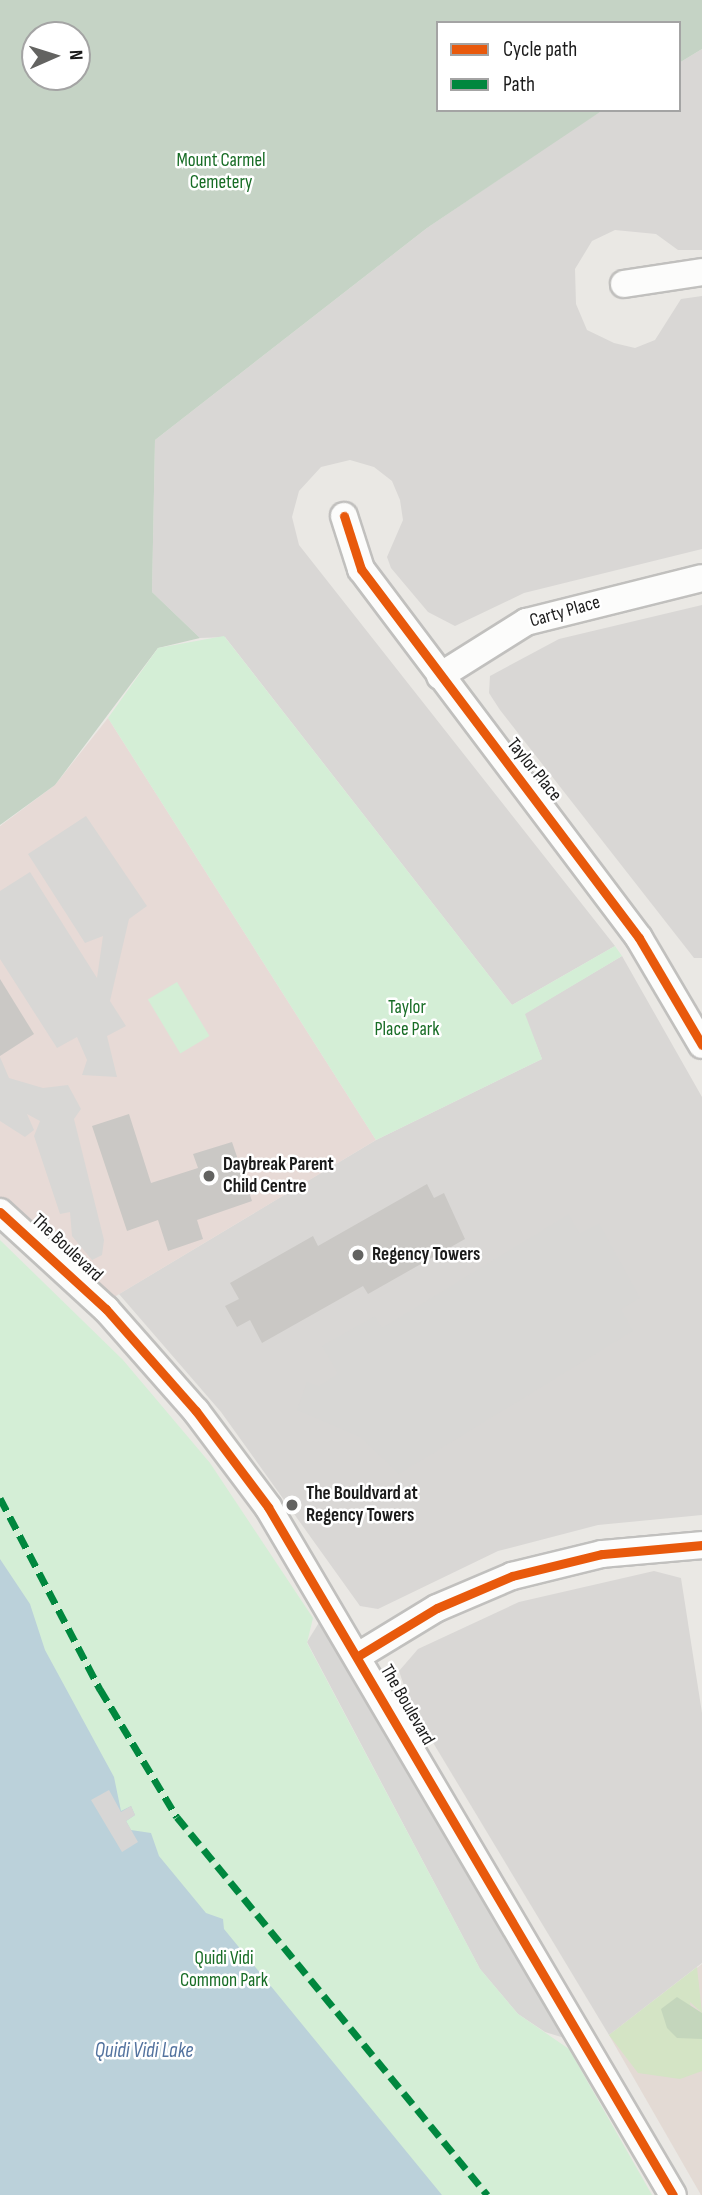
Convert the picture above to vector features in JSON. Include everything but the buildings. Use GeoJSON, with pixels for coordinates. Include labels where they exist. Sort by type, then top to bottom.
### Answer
{"type":"FeatureCollection","features":[{"type":"Feature","properties":{"kind":"street"},"geometry":{"type":"LineString","coordinates":[[624,284],[702,272]]}},
{"type":"Feature","properties":{"kind":"street","name":"Taylor Place"},"geometry":{"type":"LineString","coordinates":[[344,516],[360,569],[639,937],[692,1002],[702,1045]]}},
{"type":"Feature","properties":{"kind":"street","name":"Carty Place"},"geometry":{"type":"LineString","coordinates":[[440,677],[526,622],[702,578]]}},
{"type":"Feature","properties":{"kind":"street","name":"The Boulevard"},"geometry":{"type":"LineString","coordinates":[[0,1212],[86,1288],[196,1411],[268,1507],[673,2195]]}},
{"type":"Feature","properties":{"kind":"street"},"geometry":{"type":"LineString","coordinates":[[358,1656],[437,1608],[512,1576],[602,1554],[701,1551]]}},
{"type":"Feature","properties":{"kind":"shaded area"},"geometry":{"type":"Polygon","coordinates":[[[702,49],[702,250],[678,250],[656,234],[615,230],[592,241],[575,269],[576,304],[587,330],[614,343],[635,348],[655,340],[681,299],[702,296],[702,549],[524,593],[455,626],[428,612],[391,568],[387,557],[403,520],[400,500],[392,481],[374,467],[350,460],[321,467],[299,491],[292,517],[299,545],[615,946],[512,1005],[225,637],[200,638],[152,592],[155,440],[427,228],[600,112],[681,112],[681,62],[702,49]]]}},
{"type":"Feature","properties":{"kind":"shaded area"},"geometry":{"type":"Polygon","coordinates":[[[702,605],[702,958],[694,958],[489,693],[490,676],[559,639],[702,605]]]}},
{"type":"Feature","properties":{"kind":"shaded area"},"geometry":{"type":"Polygon","coordinates":[[[108,718],[376,1140],[101,1305],[0,1212],[0,826],[55,785],[108,718]]]}},
{"type":"Feature","properties":{"kind":"shaded area"},"geometry":{"type":"Polygon","coordinates":[[[86,816],[147,906],[129,919],[110,1001],[126,1026],[107,1036],[117,1077],[82,1075],[87,1060],[77,1037],[57,1048],[0,959],[0,891],[30,872],[97,978],[103,936],[85,943],[28,854],[86,816]]]}},
{"type":"Feature","properties":{"kind":"shaded area"},"geometry":{"type":"Polygon","coordinates":[[[622,956],[702,1097],[702,1515],[598,1525],[498,1551],[378,1609],[360,1606],[221,1412],[119,1294],[376,1140],[542,1059],[524,1014],[622,956]]]}},
{"type":"Feature","properties":{"kind":"shaded area"},"geometry":{"type":"Polygon","coordinates":[[[0,1057],[9,1078],[43,1088],[68,1085],[81,1109],[74,1119],[104,1240],[102,1255],[92,1260],[72,1236],[70,1212],[60,1214],[34,1136],[40,1121],[27,1114],[34,1130],[25,1137],[0,1121],[0,1057]]]}},
{"type":"Feature","properties":{"kind":"shaded area"},"geometry":{"type":"Polygon","coordinates":[[[569,1214],[579,1233],[599,1223],[640,1298],[621,1309],[633,1331],[399,1474],[360,1437],[297,1410],[307,1382],[319,1386],[338,1374],[322,1346],[375,1316],[382,1328],[569,1214]]]}},
{"type":"Feature","properties":{"kind":"shaded area"},"geometry":{"type":"Polygon","coordinates":[[[654,1571],[681,1578],[702,1713],[702,1963],[609,2035],[411,1706],[399,1671],[418,1649],[519,1602],[654,1571]]]}},
{"type":"Feature","properties":{"kind":"shaded area"},"geometry":{"type":"Polygon","coordinates":[[[320,1621],[587,2045],[545,2032],[518,2014],[480,1969],[307,1642],[320,1621]]]}},
{"type":"Feature","properties":{"kind":"shaded area"},"geometry":{"type":"Polygon","coordinates":[[[702,1964],[702,2195],[701,2195],[609,2035],[702,1964]]]}},
{"type":"Feature","properties":{"kind":"green space","name":"Mount Carmel Cemetery"},"geometry":{"type":"Polygon","coordinates":[[[0,0],[702,0],[702,49],[681,62],[681,21],[436,21],[436,112],[600,112],[427,228],[155,440],[152,592],[200,638],[158,648],[55,785],[0,825],[0,0]]]}},
{"type":"Feature","properties":{"kind":"green space","name":"Taylor Place Park"},"geometry":{"type":"Polygon","coordinates":[[[224,636],[512,1005],[615,946],[622,956],[525,1014],[542,1059],[376,1140],[108,718],[158,648],[224,636]]]}},
{"type":"Feature","properties":{"kind":"green space"},"geometry":{"type":"Polygon","coordinates":[[[177,982],[209,1036],[180,1054],[148,1000],[177,982]]]}},
{"type":"Feature","properties":{"kind":"green space","name":"Quidi Vidi Common Park"},"geometry":{"type":"Polygon","coordinates":[[[0,1240],[123,1360],[210,1463],[313,1618],[307,1643],[480,1969],[518,2014],[569,2049],[652,2195],[0,2195],[0,1240]]]}},
{"type":"Feature","properties":{"kind":"green space"},"geometry":{"type":"Polygon","coordinates":[[[697,1967],[702,2013],[690,2002],[694,2034],[702,2039],[702,2071],[680,2079],[638,2073],[609,2035],[697,1967]]]}},
{"type":"Feature","properties":{"kind":"green space"},"geometry":{"type":"Polygon","coordinates":[[[677,1997],[702,2013],[702,2039],[677,2038],[667,2028],[661,2009],[677,1997]]]}},
{"type":"Feature","properties":{"kind":"water","name":"Quidi Vidi Lake"},"geometry":{"type":"Polygon","coordinates":[[[0,1559],[30,1604],[45,1650],[114,1777],[121,1811],[131,1806],[135,1815],[126,1821],[131,1830],[151,1833],[159,1856],[206,1913],[223,1919],[224,1929],[442,2195],[0,2195],[0,1559]]]}},
{"type":"Feature","properties":{"kind":"pier"},"geometry":{"type":"Polygon","coordinates":[[[109,1790],[121,1812],[131,1806],[135,1815],[126,1821],[138,1842],[122,1852],[91,1800],[109,1790]]]}},
{"type":"Feature","properties":{"kind":"marked path"},"geometry":{"type":"LineString","coordinates":[[0,1498],[100,1689],[177,1817],[487,2195]]}},
{"type":"Feature","properties":{"kind":"cycle path"},"geometry":{"type":"LineString","coordinates":[[344,516],[361,569],[639,938],[702,1045]]}},
{"type":"Feature","properties":{"kind":"cycle path"},"geometry":{"type":"LineString","coordinates":[[0,1212],[106,1309],[196,1411],[268,1507],[673,2195]]}},
{"type":"Feature","properties":{"kind":"cycle path"},"geometry":{"type":"LineString","coordinates":[[358,1656],[437,1608],[512,1576],[602,1554],[702,1545]]}},
{"type":"Feature","properties":{"kind":"place","name":"Daybreak Parent Child Centre"},"geometry":{"type":"Point","coordinates":[209,1176]}},
{"type":"Feature","properties":{"kind":"place","name":"Regency Towers"},"geometry":{"type":"Point","coordinates":[358,1255]}},
{"type":"Feature","properties":{"kind":"place","name":"The Bouldvard at Regency Towers"},"geometry":{"type":"Point","coordinates":[292,1505]}}]}
